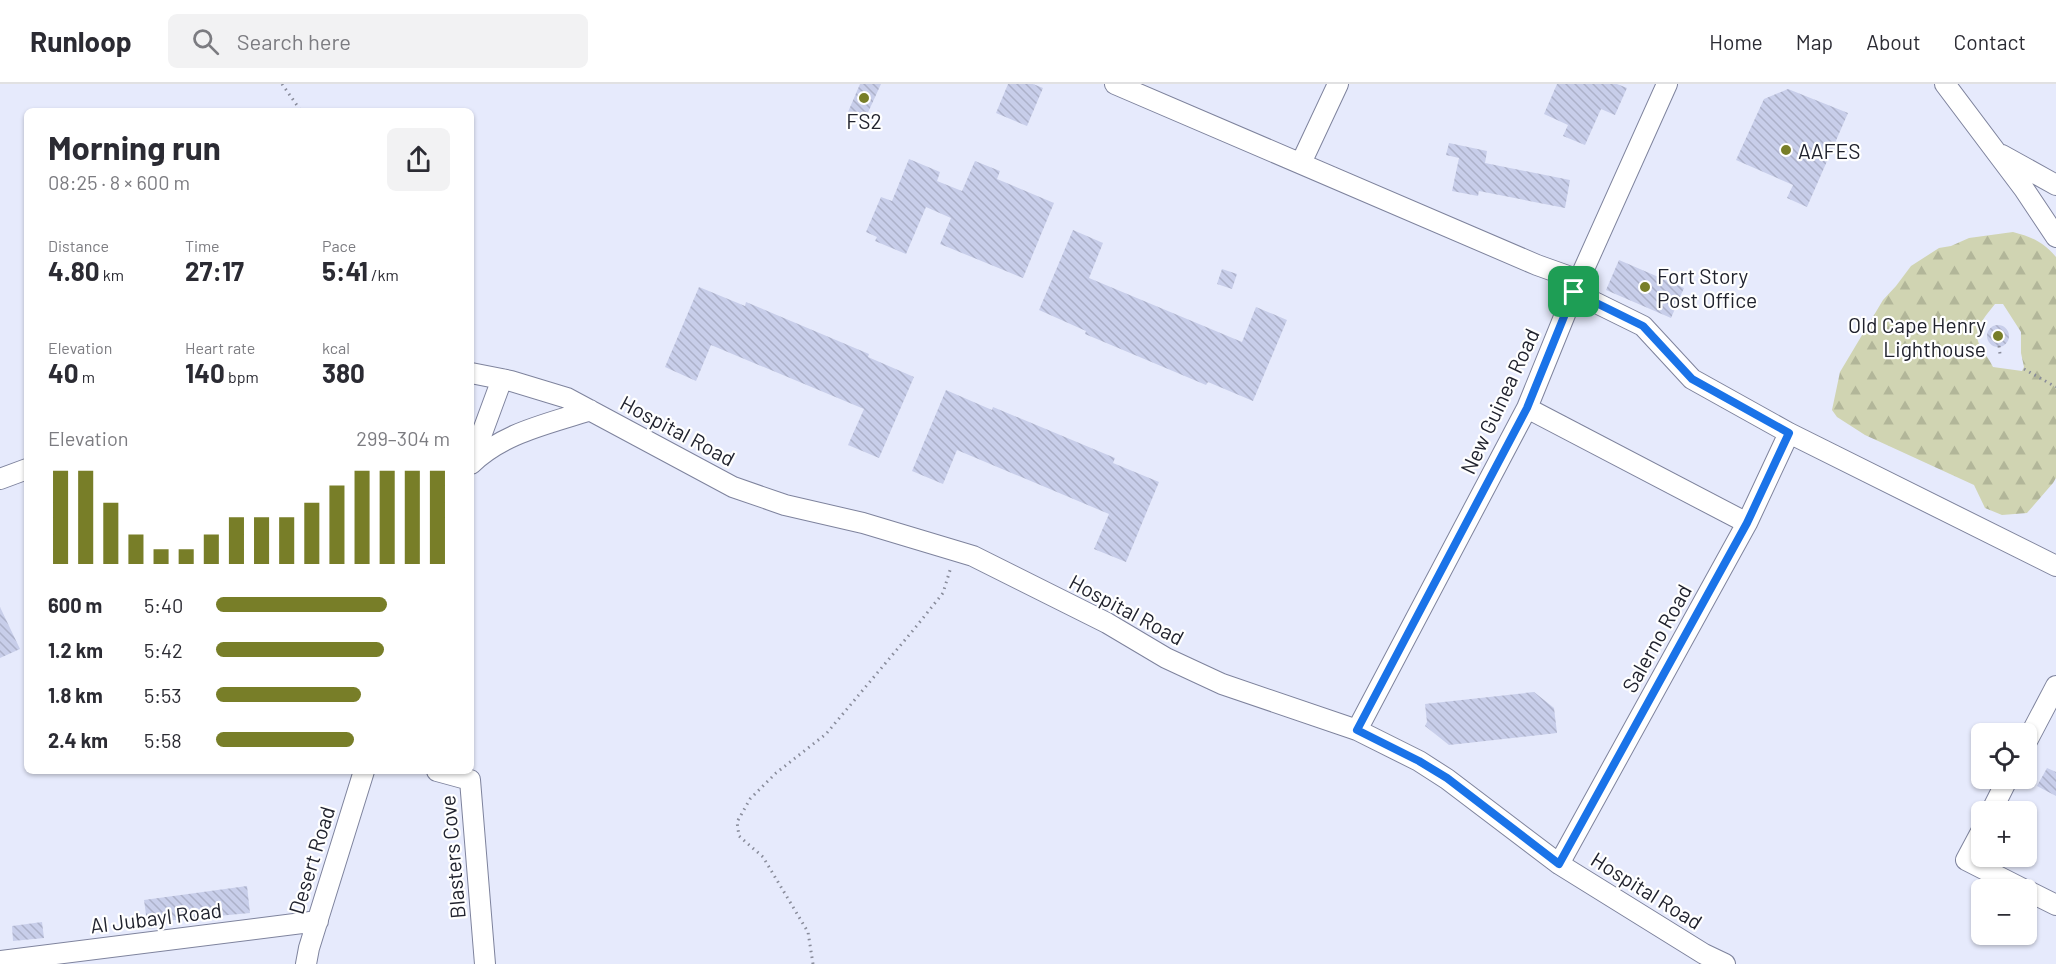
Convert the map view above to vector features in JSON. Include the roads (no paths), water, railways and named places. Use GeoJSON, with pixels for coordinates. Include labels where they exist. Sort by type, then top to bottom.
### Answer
{"type":"FeatureCollection","features":[{"type":"Feature","properties":{"kind":"street"},"geometry":{"type":"LineString","coordinates":[[1115,84],[1537,265],[1643,326],[1692,379],[1789,433],[2056,566]]}},
{"type":"Feature","properties":{"kind":"street"},"geometry":{"type":"LineString","coordinates":[[1300,164],[1338,84]]}},
{"type":"Feature","properties":{"kind":"street","name":"New Guinea Road"},"geometry":{"type":"LineString","coordinates":[[1357,730],[1527,408],[1577,286],[1667,84]]}},
{"type":"Feature","properties":{"kind":"street"},"geometry":{"type":"LineString","coordinates":[[1945,84],[2024,189],[2056,237]]}},
{"type":"Feature","properties":{"kind":"street"},"geometry":{"type":"LineString","coordinates":[[1994,151],[2056,185]]}},
{"type":"Feature","properties":{"kind":"street","name":"Hospital Road"},"geometry":{"type":"LineString","coordinates":[[474,374],[567,398],[733,487],[784,505],[863,523],[983,561],[1107,623],[1166,658],[1222,684],[1357,730],[1419,761],[1447,778],[1559,864],[1704,954],[1725,964]]}},
{"type":"Feature","properties":{"kind":"street"},"geometry":{"type":"LineString","coordinates":[[474,455],[502,380]]}},
{"type":"Feature","properties":{"kind":"street"},"geometry":{"type":"LineString","coordinates":[[1527,408],[1747,523]]}},
{"type":"Feature","properties":{"kind":"street"},"geometry":{"type":"LineString","coordinates":[[474,460],[504,440],[538,425],[590,410]]}},
{"type":"Feature","properties":{"kind":"street","name":"Salerno Road"},"geometry":{"type":"LineString","coordinates":[[1559,864],[1747,523],[1789,433]]}},
{"type":"Feature","properties":{"kind":"street"},"geometry":{"type":"LineString","coordinates":[[0,479],[24,470]]}},
{"type":"Feature","properties":{"kind":"street"},"geometry":{"type":"LineString","coordinates":[[2037,723],[2056,686]]}},
{"type":"Feature","properties":{"kind":"street","name":"Desert Road"},"geometry":{"type":"LineString","coordinates":[[306,964],[363,774]]}},
{"type":"Feature","properties":{"kind":"street","name":"Blasters Cove"},"geometry":{"type":"LineString","coordinates":[[448,774],[471,780],[485,964]]}},
{"type":"Feature","properties":{"kind":"street"},"geometry":{"type":"LineString","coordinates":[[1971,851],[1966,860],[1971,862]]}},
{"type":"Feature","properties":{"kind":"street"},"geometry":{"type":"LineString","coordinates":[[1980,867],[2004,879]]}},
{"type":"Feature","properties":{"kind":"street"},"geometry":{"type":"LineString","coordinates":[[2037,896],[2056,905]]}},
{"type":"Feature","properties":{"kind":"street","name":"Al Jubayl Road"},"geometry":{"type":"LineString","coordinates":[[0,961],[318,921]]}},
{"type":"Feature","properties":{"kind":"place","name":"FS2"},"geometry":{"type":"Point","coordinates":[864,98]}},
{"type":"Feature","properties":{"kind":"place","name":"AAFES"},"geometry":{"type":"Point","coordinates":[1786,150]}},
{"type":"Feature","properties":{"kind":"place","name":"Fort Story Post Office"},"geometry":{"type":"Point","coordinates":[1645,287]}},
{"type":"Feature","properties":{"kind":"place","name":"Old Cape Henry Lighthouse"},"geometry":{"type":"Point","coordinates":[1998,336]}}]}
